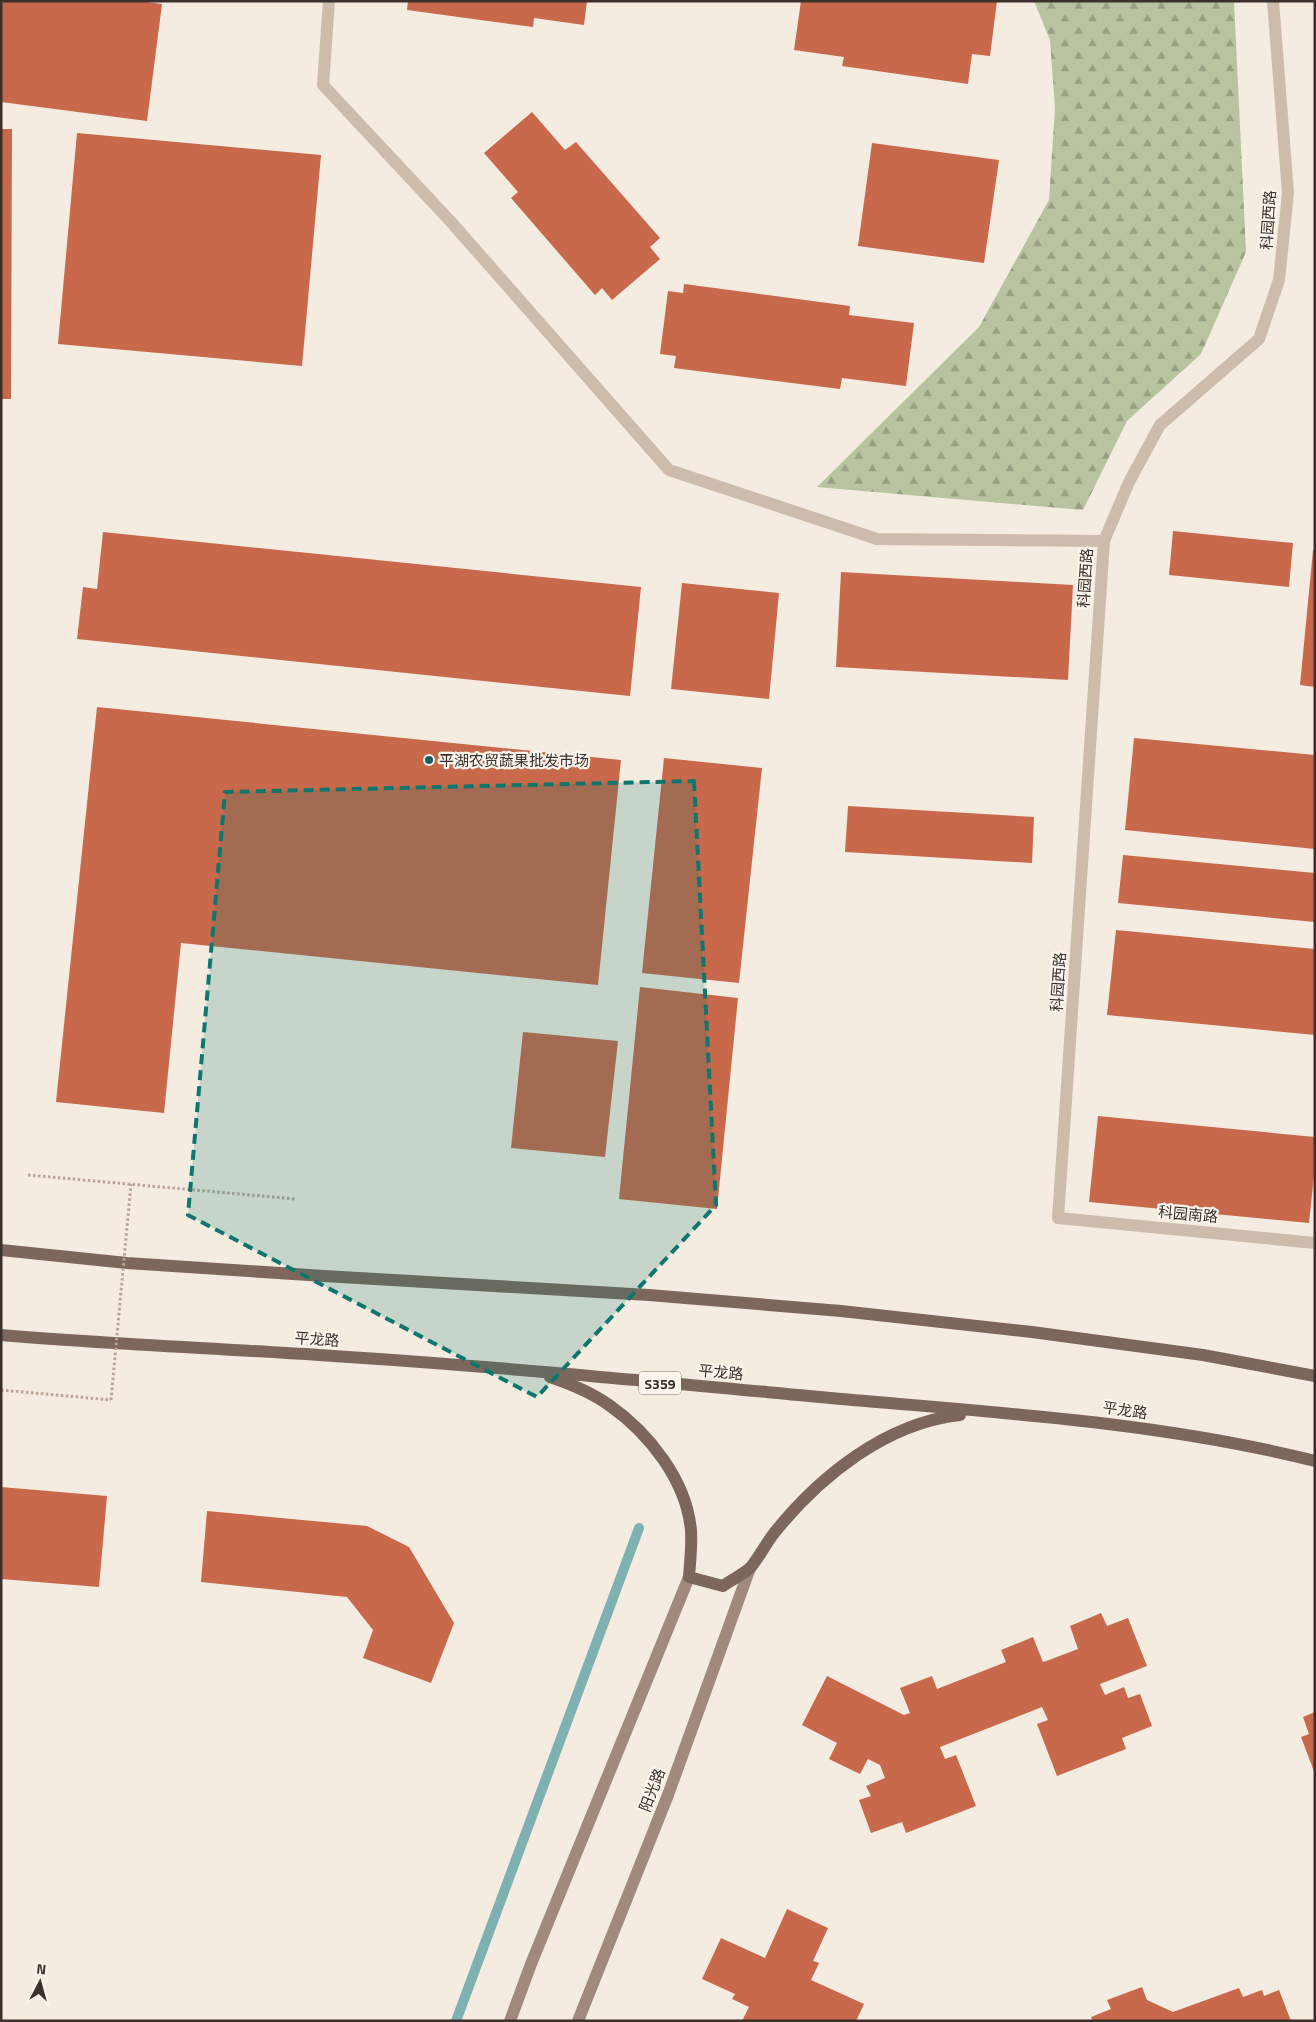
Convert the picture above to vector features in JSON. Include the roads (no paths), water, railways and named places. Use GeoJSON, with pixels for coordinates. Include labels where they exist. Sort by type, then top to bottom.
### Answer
{"type":"FeatureCollection","features":[{"type":"Feature","properties":{"kind":"main road"},"geometry":{"type":"LineString","coordinates":[[1,1250],[127,1263],[649,1295],[841,1311],[1032,1332],[1203,1355],[1315,1376]]}},
{"type":"Feature","properties":{"kind":"main road","name":"平龙路"},"geometry":{"type":"LineString","coordinates":[[1,1336],[106,1344],[318,1355],[535,1371],[1072,1419],[1191,1436],[1315,1461]]}},
{"type":"Feature","properties":{"kind":"main road"},"geometry":{"type":"LineString","coordinates":[[535,1371],[575,1386],[609,1405],[643,1434],[666,1462],[682,1494],[691,1530],[689,1577],[723,1586],[750,1568],[774,1532],[804,1501],[835,1473],[871,1445],[906,1427],[944,1417],[988,1412]]}},
{"type":"Feature","properties":{"kind":"street"},"geometry":{"type":"LineString","coordinates":[[329,1],[323,85],[452,223],[669,470],[877,538],[1104,541]]}},
{"type":"Feature","properties":{"kind":"street","name":"科园西路"},"geometry":{"type":"LineString","coordinates":[[1058,1218],[1104,541],[1129,482],[1160,425],[1259,340],[1279,280],[1288,193],[1273,1]]}},
{"type":"Feature","properties":{"kind":"street","name":"科园南路"},"geometry":{"type":"LineString","coordinates":[[1058,1218],[1315,1243]]}},
{"type":"Feature","properties":{"kind":"street","name":"阳光路"},"geometry":{"type":"LineString","coordinates":[[578,2021],[668,1795],[750,1568]]}},
{"type":"Feature","properties":{"kind":"street"},"geometry":{"type":"LineString","coordinates":[[510,2021],[542,1937],[689,1577]]}},
{"type":"Feature","properties":{"kind":"waterway"},"geometry":{"type":"LineString","coordinates":[[456,2021],[639,1528]]}},
{"type":"Feature","properties":{"kind":"place","name":"平湖农贸蔬果批发市场"},"geometry":{"type":"Point","coordinates":[429,760]}}]}
